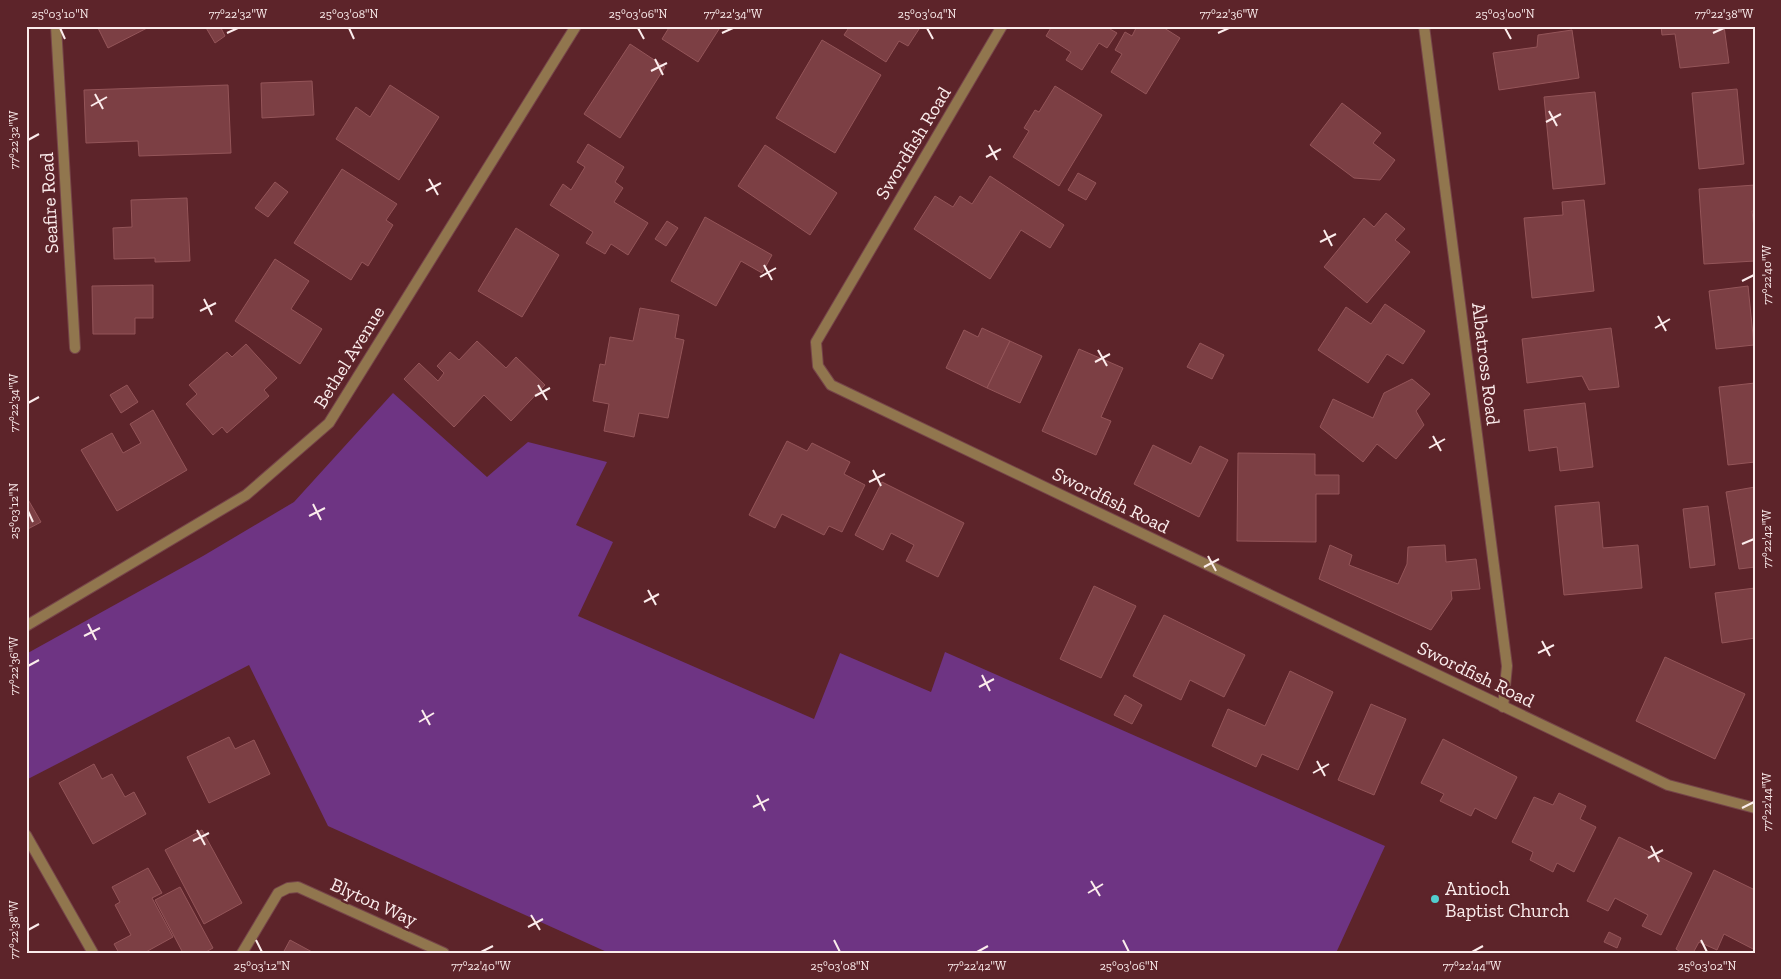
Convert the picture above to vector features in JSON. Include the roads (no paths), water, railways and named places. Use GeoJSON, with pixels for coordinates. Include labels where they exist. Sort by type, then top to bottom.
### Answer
{"type":"FeatureCollection","features":[{"type":"Feature","properties":{"kind":"street","name":"Seafire Road"},"geometry":{"type":"LineString","coordinates":[[56,26],[75,348]]}},
{"type":"Feature","properties":{"kind":"street","name":"Bethel Avenue"},"geometry":{"type":"LineString","coordinates":[[26,626],[246,495],[329,423],[576,26]]}},
{"type":"Feature","properties":{"kind":"street","name":"Swordfish Road"},"geometry":{"type":"LineString","coordinates":[[1002,26],[816,342],[818,366],[831,385],[1668,786],[1755,808]]}},
{"type":"Feature","properties":{"kind":"street","name":"Albatross Road"},"geometry":{"type":"LineString","coordinates":[[1424,26],[1507,666],[1503,707]]}},
{"type":"Feature","properties":{"kind":"street"},"geometry":{"type":"LineString","coordinates":[[26,835],[94,953]]}},
{"type":"Feature","properties":{"kind":"street","name":"Blyton Way"},"geometry":{"type":"LineString","coordinates":[[242,953],[278,893],[288,888],[298,887],[444,953]]}},
{"type":"Feature","properties":{"kind":"place","name":"Antioch Baptist Church"},"geometry":{"type":"Point","coordinates":[1435,899]}}]}
